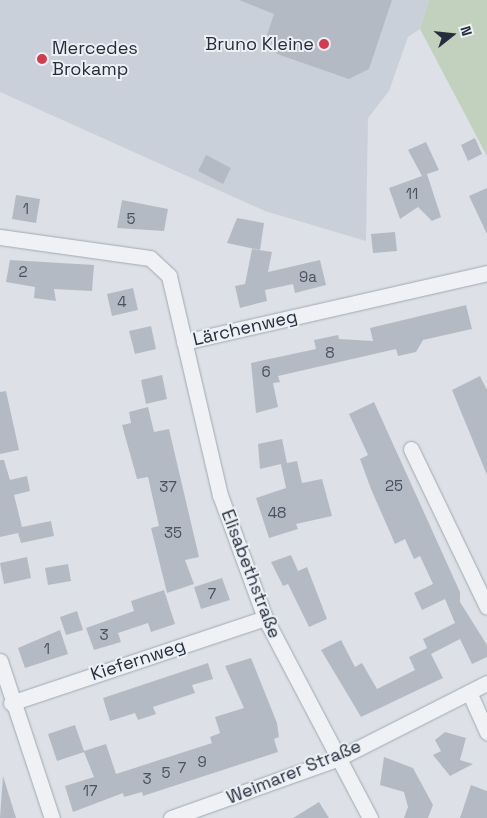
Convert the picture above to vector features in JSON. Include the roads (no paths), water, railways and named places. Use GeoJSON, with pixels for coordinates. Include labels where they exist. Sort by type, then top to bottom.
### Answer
{"type":"FeatureCollection","features":[{"type":"Feature","properties":{"kind":"street","name":"Lärchenweg"},"geometry":{"type":"LineString","coordinates":[[0,237],[150,258],[169,276],[184,342],[487,273]]}},
{"type":"Feature","properties":{"kind":"street","name":"Elisabethstraße"},"geometry":{"type":"LineString","coordinates":[[184,342],[220,495],[265,618],[370,818]]}},
{"type":"Feature","properties":{"kind":"street"},"geometry":{"type":"LineString","coordinates":[[412,449],[487,607]]}},
{"type":"Feature","properties":{"kind":"street","name":"Kiefernweg"},"geometry":{"type":"LineString","coordinates":[[11,703],[265,618]]}},
{"type":"Feature","properties":{"kind":"street"},"geometry":{"type":"LineString","coordinates":[[0,661],[11,703],[52,818]]}},
{"type":"Feature","properties":{"kind":"street","name":"Weimarer Straße"},"geometry":{"type":"LineString","coordinates":[[171,818],[195,815],[337,758],[487,683]]}},
{"type":"Feature","properties":{"kind":"street"},"geometry":{"type":"LineString","coordinates":[[468,692],[487,732]]}},
{"type":"Feature","properties":{"kind":"place","name":"Bruno Kleine"},"geometry":{"type":"Point","coordinates":[324,44]}},
{"type":"Feature","properties":{"kind":"place","name":"Mercedes Brokamp"},"geometry":{"type":"Point","coordinates":[42,59]}}]}
